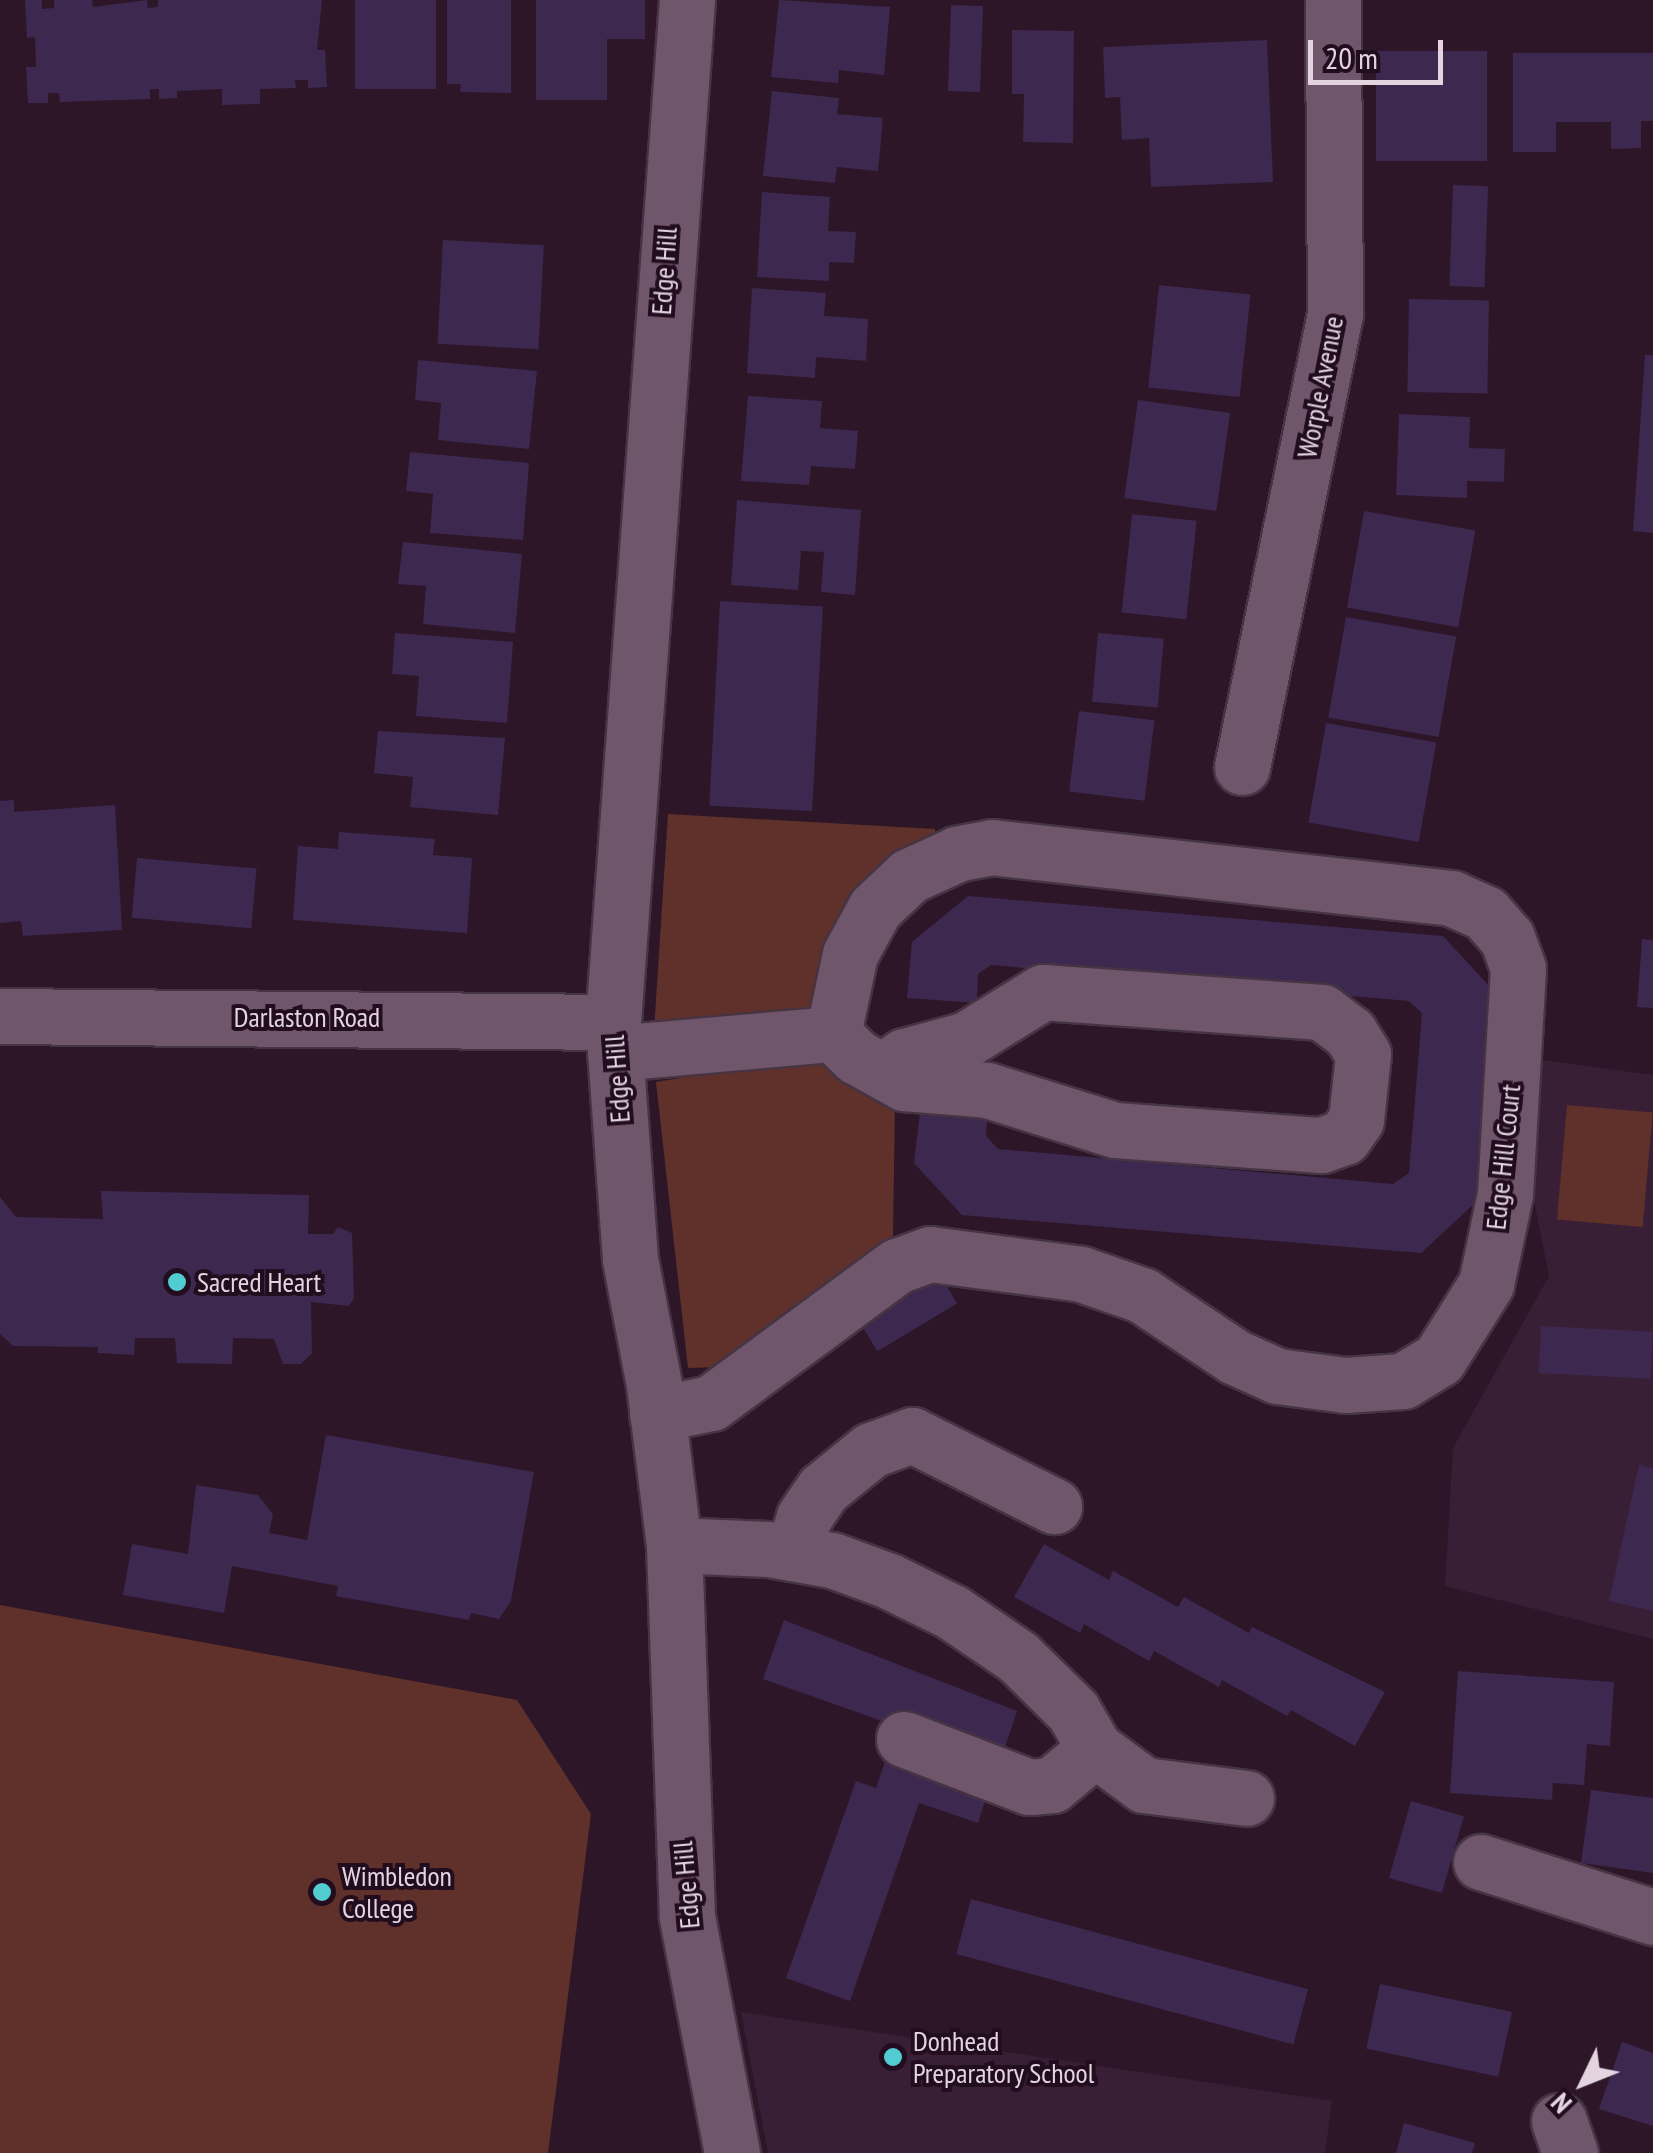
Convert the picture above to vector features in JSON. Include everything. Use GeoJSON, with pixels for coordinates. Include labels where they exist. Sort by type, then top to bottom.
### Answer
{"type":"FeatureCollection","features":[{"type":"Feature","properties":{"kind":"street","name":"Edge Hill"},"geometry":{"type":"LineString","coordinates":[[686,0],[614,1037],[630,1259],[657,1414],[674,1546],[686,1917],[732,2153]]}},
{"type":"Feature","properties":{"kind":"street","name":"Worple Avenue"},"geometry":{"type":"LineString","coordinates":[[1242,767],[1336,314],[1333,0]]}},
{"type":"Feature","properties":{"kind":"street","name":"Edge Hill Court"},"geometry":{"type":"LineString","coordinates":[[657,1414],[711,1403],[897,1266],[930,1254],[1081,1274],[1142,1295],[1235,1357],[1277,1376],[1345,1384],[1402,1380],[1439,1358],[1486,1284],[1505,1194],[1518,968],[1507,938],[1485,914],[1452,898],[992,847],[957,854],[909,876],[876,908],[850,954],[834,1034]]}},
{"type":"Feature","properties":{"kind":"street"},"geometry":{"type":"LineString","coordinates":[[614,1037],[834,1034],[857,1057],[904,1083],[1026,1099],[1116,1130],[1321,1145],[1344,1137],[1356,1120],[1363,1054],[1350,1033],[1322,1012],[1043,992],[967,1038],[904,1056],[884,1070]]}},
{"type":"Feature","properties":{"kind":"street","name":"Darlaston Road"},"geometry":{"type":"LineString","coordinates":[[0,1016],[614,1037]]}},
{"type":"Feature","properties":{"kind":"street"},"geometry":{"type":"LineString","coordinates":[[794,1553],[804,1517],[823,1489],[871,1450],[912,1435],[1054,1506]]}},
{"type":"Feature","properties":{"kind":"street"},"geometry":{"type":"LineString","coordinates":[[674,1546],[794,1553],[889,1580],[952,1612],[1018,1657],[1072,1711],[1095,1749],[1136,1802],[1246,1798]]}},
{"type":"Feature","properties":{"kind":"street"},"geometry":{"type":"LineString","coordinates":[[904,1740],[1030,1788],[1052,1785],[1095,1749]]}},
{"type":"Feature","properties":{"kind":"street"},"geometry":{"type":"LineString","coordinates":[[1480,1862],[1653,1917]]}},
{"type":"Feature","properties":{"kind":"shaded area"},"geometry":{"type":"Polygon","coordinates":[[[668,814],[935,829],[935,839],[822,1015],[654,1030],[668,814]]]}},
{"type":"Feature","properties":{"kind":"shaded area"},"geometry":{"type":"Polygon","coordinates":[[[822,1054],[895,1098],[893,1236],[722,1367],[688,1368],[656,1082],[822,1054]]]}},
{"type":"Feature","properties":{"kind":"shaded area"},"geometry":{"type":"Polygon","coordinates":[[[1535,1059],[1653,1075],[1653,1639],[1445,1586],[1453,1448],[1549,1276],[1531,1185],[1535,1059]]]}},
{"type":"Feature","properties":{"kind":"shaded area"},"geometry":{"type":"Polygon","coordinates":[[[1567,1105],[1653,1112],[1643,1227],[1557,1220],[1567,1105]]]}},
{"type":"Feature","properties":{"kind":"shaded area","name":"Wimbledon College"},"geometry":{"type":"Polygon","coordinates":[[[0,1605],[517,1700],[591,1814],[548,2153],[0,2153],[0,1605]]]}},
{"type":"Feature","properties":{"kind":"shaded area","name":"Donhead Preparatory School"},"geometry":{"type":"Polygon","coordinates":[[[741,2012],[1332,2101],[1325,2153],[768,2153],[741,2012]]]}},
{"type":"Feature","properties":{"kind":"building"},"geometry":{"type":"Polygon","coordinates":[[[25,0],[42,0],[42,9],[54,8],[54,0],[92,0],[93,7],[147,0],[148,8],[158,7],[158,0],[322,0],[317,50],[325,50],[327,87],[308,88],[308,80],[295,80],[296,88],[260,89],[260,104],[222,105],[222,89],[177,91],[177,98],[159,99],[159,89],[150,89],[150,99],[60,102],[59,93],[48,93],[48,103],[28,103],[26,67],[36,67],[35,37],[27,38],[25,0]]]}},
{"type":"Feature","properties":{"kind":"building"},"geometry":{"type":"Polygon","coordinates":[[[355,0],[436,0],[436,89],[355,89],[355,0]]]}},
{"type":"Feature","properties":{"kind":"building"},"geometry":{"type":"Polygon","coordinates":[[[447,0],[511,0],[511,93],[460,92],[461,84],[447,84],[447,0]]]}},
{"type":"Feature","properties":{"kind":"building"},"geometry":{"type":"Polygon","coordinates":[[[536,0],[645,0],[645,39],[607,39],[607,100],[536,100],[536,0]]]}},
{"type":"Feature","properties":{"kind":"building"},"geometry":{"type":"Polygon","coordinates":[[[779,0],[890,7],[884,75],[839,70],[838,83],[771,77],[779,0]]]}},
{"type":"Feature","properties":{"kind":"building"},"geometry":{"type":"Polygon","coordinates":[[[951,5],[983,6],[980,92],[948,91],[951,5]]]}},
{"type":"Feature","properties":{"kind":"building"},"geometry":{"type":"Polygon","coordinates":[[[1012,30],[1074,31],[1073,143],[1023,142],[1024,94],[1012,94],[1012,30]]]}},
{"type":"Feature","properties":{"kind":"building"},"geometry":{"type":"Polygon","coordinates":[[[1267,40],[1273,182],[1151,187],[1149,138],[1122,140],[1120,97],[1105,98],[1103,47],[1267,40]]]}},
{"type":"Feature","properties":{"kind":"building"},"geometry":{"type":"Polygon","coordinates":[[[1376,51],[1487,51],[1487,161],[1376,161],[1376,51]]]}},
{"type":"Feature","properties":{"kind":"building"},"geometry":{"type":"Polygon","coordinates":[[[1513,53],[1653,53],[1653,121],[1641,121],[1641,148],[1611,149],[1611,122],[1556,122],[1556,152],[1513,152],[1513,53]]]}},
{"type":"Feature","properties":{"kind":"building"},"geometry":{"type":"Polygon","coordinates":[[[772,91],[839,98],[837,114],[883,118],[878,171],[837,167],[835,183],[763,176],[772,91]]]}},
{"type":"Feature","properties":{"kind":"building"},"geometry":{"type":"Polygon","coordinates":[[[1453,185],[1488,186],[1484,287],[1449,286],[1453,185]]]}},
{"type":"Feature","properties":{"kind":"building"},"geometry":{"type":"Polygon","coordinates":[[[762,192],[830,197],[828,231],[856,232],[854,263],[829,262],[829,281],[757,277],[762,192]]]}},
{"type":"Feature","properties":{"kind":"building"},"geometry":{"type":"Polygon","coordinates":[[[443,240],[544,245],[538,349],[438,344],[443,240]]]}},
{"type":"Feature","properties":{"kind":"building"},"geometry":{"type":"Polygon","coordinates":[[[1159,285],[1250,295],[1240,397],[1148,387],[1159,285]]]}},
{"type":"Feature","properties":{"kind":"building"},"geometry":{"type":"Polygon","coordinates":[[[752,288],[826,293],[824,316],[868,319],[866,361],[816,357],[815,378],[747,373],[752,288]]]}},
{"type":"Feature","properties":{"kind":"building"},"geometry":{"type":"Polygon","coordinates":[[[1409,299],[1489,300],[1487,393],[1407,392],[1409,299]]]}},
{"type":"Feature","properties":{"kind":"building"},"geometry":{"type":"Polygon","coordinates":[[[1645,355],[1653,355],[1653,533],[1633,531],[1645,355]]]}},
{"type":"Feature","properties":{"kind":"building"},"geometry":{"type":"Polygon","coordinates":[[[418,360],[537,371],[529,449],[438,440],[441,403],[415,400],[418,360]]]}},
{"type":"Feature","properties":{"kind":"building"},"geometry":{"type":"Polygon","coordinates":[[[748,396],[822,401],[820,428],[858,431],[855,469],[811,466],[809,485],[741,481],[748,396]]]}},
{"type":"Feature","properties":{"kind":"building"},"geometry":{"type":"Polygon","coordinates":[[[1138,400],[1230,413],[1216,511],[1124,498],[1138,400]]]}},
{"type":"Feature","properties":{"kind":"building"},"geometry":{"type":"Polygon","coordinates":[[[1399,414],[1470,417],[1469,448],[1505,449],[1504,482],[1467,481],[1467,498],[1396,495],[1399,414]]]}},
{"type":"Feature","properties":{"kind":"building"},"geometry":{"type":"Polygon","coordinates":[[[410,452],[529,463],[523,540],[430,533],[433,494],[406,491],[410,452]]]}},
{"type":"Feature","properties":{"kind":"building"},"geometry":{"type":"Polygon","coordinates":[[[737,500],[861,510],[855,595],[821,592],[824,552],[801,551],[798,590],[731,585],[737,500]]]}},
{"type":"Feature","properties":{"kind":"building"},"geometry":{"type":"Polygon","coordinates":[[[1364,511],[1475,531],[1458,627],[1347,608],[1364,511]]]}},
{"type":"Feature","properties":{"kind":"building"},"geometry":{"type":"Polygon","coordinates":[[[1132,514],[1197,521],[1186,619],[1122,612],[1132,514]]]}},
{"type":"Feature","properties":{"kind":"building"},"geometry":{"type":"Polygon","coordinates":[[[403,542],[522,554],[515,633],[423,624],[426,586],[398,584],[403,542]]]}},
{"type":"Feature","properties":{"kind":"building"},"geometry":{"type":"Polygon","coordinates":[[[720,601],[823,606],[812,811],[709,806],[720,601]]]}},
{"type":"Feature","properties":{"kind":"building"},"geometry":{"type":"Polygon","coordinates":[[[1346,617],[1456,636],[1439,737],[1328,717],[1346,617]]]}},
{"type":"Feature","properties":{"kind":"building"},"geometry":{"type":"Polygon","coordinates":[[[395,633],[513,642],[507,723],[416,716],[419,676],[392,674],[395,633]]]}},
{"type":"Feature","properties":{"kind":"building"},"geometry":{"type":"Polygon","coordinates":[[[1098,633],[1164,639],[1158,707],[1092,702],[1098,633]]]}},
{"type":"Feature","properties":{"kind":"building"},"geometry":{"type":"Polygon","coordinates":[[[1079,711],[1154,720],[1145,801],[1069,791],[1079,711]]]}},
{"type":"Feature","properties":{"kind":"building"},"geometry":{"type":"Polygon","coordinates":[[[1326,723],[1436,742],[1419,842],[1308,822],[1326,723]]]}},
{"type":"Feature","properties":{"kind":"building"},"geometry":{"type":"Polygon","coordinates":[[[378,731],[505,738],[498,815],[410,807],[413,777],[374,773],[378,731]]]}},
{"type":"Feature","properties":{"kind":"building"},"geometry":{"type":"Polygon","coordinates":[[[14,800],[14,812],[115,805],[122,930],[23,936],[21,921],[0,923],[0,801],[14,800]]]}},
{"type":"Feature","properties":{"kind":"building"},"geometry":{"type":"Polygon","coordinates":[[[339,832],[435,839],[433,855],[472,858],[467,933],[293,920],[298,846],[338,849],[339,832]]]}},
{"type":"Feature","properties":{"kind":"building"},"geometry":{"type":"Polygon","coordinates":[[[137,858],[257,868],[251,928],[132,918],[137,858]]]}},
{"type":"Feature","properties":{"kind":"building"},"geometry":{"type":"Polygon","coordinates":[[[968,896],[1443,936],[1493,990],[1475,1203],[1421,1253],[962,1215],[914,1163],[921,1104],[988,1108],[986,1136],[998,1149],[1393,1184],[1409,1173],[1422,1013],[1409,1001],[991,965],[978,974],[977,1003],[907,998],[912,942],[968,896]]]}},
{"type":"Feature","properties":{"kind":"building"},"geometry":{"type":"Polygon","coordinates":[[[1642,939],[1653,940],[1653,1008],[1637,1007],[1642,939]]]}},
{"type":"Feature","properties":{"kind":"building","name":"Sacred Heart"},"geometry":{"type":"Polygon","coordinates":[[[101,1191],[309,1195],[308,1234],[333,1234],[338,1227],[352,1233],[354,1298],[349,1306],[311,1302],[312,1353],[301,1364],[283,1364],[274,1339],[233,1338],[232,1364],[177,1363],[175,1338],[135,1338],[134,1355],[98,1353],[98,1347],[13,1346],[0,1334],[0,1197],[16,1217],[103,1219],[101,1191]]]}},
{"type":"Feature","properties":{"kind":"building"},"geometry":{"type":"Polygon","coordinates":[[[937,1270],[957,1303],[877,1351],[857,1318],[937,1270]]]}},
{"type":"Feature","properties":{"kind":"building"},"geometry":{"type":"Polygon","coordinates":[[[1541,1326],[1653,1332],[1650,1379],[1539,1373],[1541,1326]]]}},
{"type":"Feature","properties":{"kind":"building"},"geometry":{"type":"Polygon","coordinates":[[[326,1435],[534,1472],[511,1601],[499,1619],[471,1613],[469,1620],[336,1596],[338,1586],[232,1566],[224,1613],[123,1595],[132,1544],[188,1554],[196,1485],[258,1495],[273,1514],[269,1533],[307,1540],[326,1435]]]}},
{"type":"Feature","properties":{"kind":"building"},"geometry":{"type":"Polygon","coordinates":[[[1639,1465],[1653,1468],[1653,1611],[1609,1601],[1639,1465]]]}},
{"type":"Feature","properties":{"kind":"building"},"geometry":{"type":"Polygon","coordinates":[[[1044,1544],[1109,1580],[1113,1571],[1178,1607],[1184,1597],[1249,1633],[1252,1627],[1385,1692],[1355,1746],[1291,1710],[1287,1716],[1222,1680],[1219,1687],[1154,1651],[1149,1661],[1084,1624],[1080,1633],[1014,1597],[1044,1544]]]}},
{"type":"Feature","properties":{"kind":"building"},"geometry":{"type":"Polygon","coordinates":[[[784,1620],[1017,1711],[1005,1747],[904,1712],[899,1727],[763,1679],[784,1620]]]}},
{"type":"Feature","properties":{"kind":"building"},"geometry":{"type":"Polygon","coordinates":[[[1458,1671],[1614,1682],[1610,1746],[1587,1744],[1584,1785],[1553,1783],[1552,1800],[1450,1793],[1458,1671]]]}},
{"type":"Feature","properties":{"kind":"building"},"geometry":{"type":"Polygon","coordinates":[[[888,1753],[989,1789],[978,1823],[919,1803],[850,2001],[786,1978],[856,1781],[876,1788],[888,1753]]]}},
{"type":"Feature","properties":{"kind":"building"},"geometry":{"type":"Polygon","coordinates":[[[1591,1790],[1653,1798],[1653,1873],[1581,1863],[1591,1790]]]}},
{"type":"Feature","properties":{"kind":"building"},"geometry":{"type":"Polygon","coordinates":[[[1411,1801],[1464,1816],[1442,1893],[1389,1878],[1411,1801]]]}},
{"type":"Feature","properties":{"kind":"building"},"geometry":{"type":"Polygon","coordinates":[[[971,1899],[1308,1989],[1293,2044],[956,1954],[971,1899]]]}},
{"type":"Feature","properties":{"kind":"building"},"geometry":{"type":"Polygon","coordinates":[[[1380,1984],[1512,2012],[1498,2077],[1366,2049],[1380,1984]]]}},
{"type":"Feature","properties":{"kind":"building"},"geometry":{"type":"Polygon","coordinates":[[[1622,2042],[1653,2053],[1653,2126],[1599,2109],[1622,2042]]]}},
{"type":"Feature","properties":{"kind":"building"},"geometry":{"type":"Polygon","coordinates":[[[1404,2123],[1475,2143],[1472,2153],[1396,2153],[1404,2123]]]}},
{"type":"Feature","properties":{"kind":"place","name":"Sacred Heart"},"geometry":{"type":"Point","coordinates":[177,1282]}},
{"type":"Feature","properties":{"kind":"place","name":"Wimbledon College"},"geometry":{"type":"Point","coordinates":[322,1892]}},
{"type":"Feature","properties":{"kind":"place","name":"Donhead Preparatory School"},"geometry":{"type":"Point","coordinates":[893,2057]}}]}
